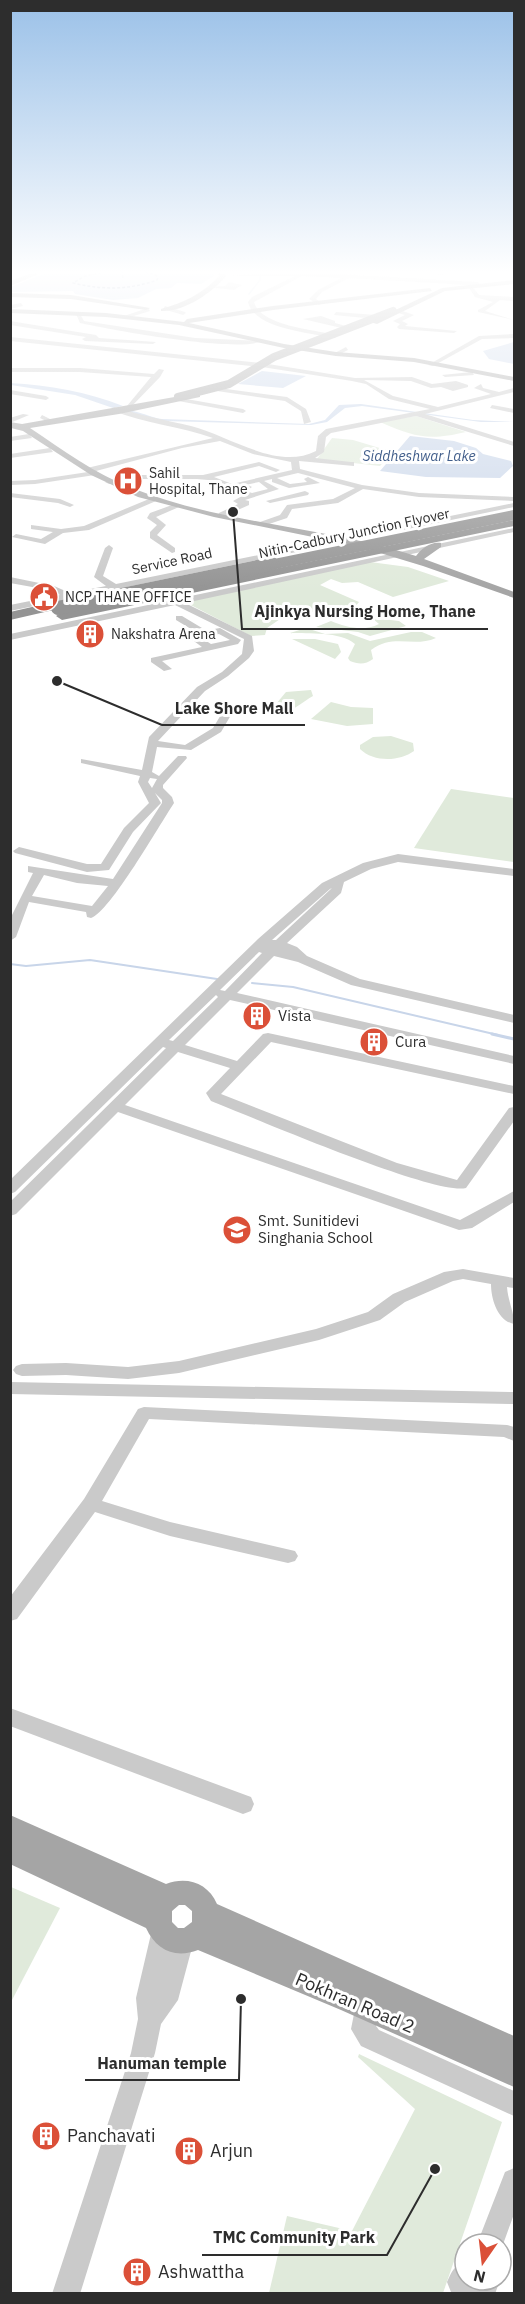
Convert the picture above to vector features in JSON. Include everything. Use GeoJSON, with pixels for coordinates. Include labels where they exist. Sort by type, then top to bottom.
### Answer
{"type":"FeatureCollection","features":[{"type":"Feature","properties":{"kind":"highway"},"geometry":{"type":"LineString","coordinates":[[10,617],[514,518]]}},
{"type":"Feature","properties":{"kind":"highway"},"geometry":{"type":"LineString","coordinates":[[10,624],[68,615],[366,548],[514,518]]}},
{"type":"Feature","properties":{"kind":"highway","name":"Nitin-Cadbury Junction Flyover"},"geometry":{"type":"LineString","coordinates":[[61,610],[514,518]]}},
{"type":"Feature","properties":{"kind":"highway"},"geometry":{"type":"LineString","coordinates":[[10,617],[61,610]]}},
{"type":"Feature","properties":{"kind":"highway"},"geometry":{"type":"LineString","coordinates":[[10,624],[61,610]]}},
{"type":"Feature","properties":{"kind":"main road"},"geometry":{"type":"LineString","coordinates":[[166,400],[216,387],[235,378]]}},
{"type":"Feature","properties":{"kind":"main road"},"geometry":{"type":"LineString","coordinates":[[13,426],[166,400],[229,384],[240,378]]}},
{"type":"Feature","properties":{"kind":"main road"},"geometry":{"type":"LineString","coordinates":[[13,426],[207,393],[236,383],[243,378]]}},
{"type":"Feature","properties":{"kind":"main road"},"geometry":{"type":"LineString","coordinates":[[13,426],[45,447],[125,492],[175,507],[419,559],[514,597]]}},
{"type":"Feature","properties":{"kind":"main road"},"geometry":{"type":"LineString","coordinates":[[13,426],[92,472]]}},
{"type":"Feature","properties":{"kind":"main road"},"geometry":{"type":"LineString","coordinates":[[110,482],[143,496],[216,515],[262,523],[366,548],[496,590]]}},
{"type":"Feature","properties":{"kind":"main road"},"geometry":{"type":"LineString","coordinates":[[419,559],[423,553],[437,545]]}},
{"type":"Feature","properties":{"kind":"main road","name":"Pokhran Road 2"},"geometry":{"type":"LineString","coordinates":[[10,1827],[179,1924],[514,2051]]}},
{"type":"Feature","properties":{"kind":"main road","name":"Pokhran Road 2"},"geometry":{"type":"LineString","coordinates":[[10,1851],[514,2073]]}},
{"type":"Feature","properties":{"kind":"street"},"geometry":{"type":"LineString","coordinates":[[130,406],[157,378]]}},
{"type":"Feature","properties":{"kind":"street"},"geometry":{"type":"LineString","coordinates":[[337,378],[368,383],[391,398],[439,409]]}},
{"type":"Feature","properties":{"kind":"street"},"geometry":{"type":"LineString","coordinates":[[352,380],[363,378]]}},
{"type":"Feature","properties":{"kind":"street"},"geometry":{"type":"LineString","coordinates":[[399,378],[448,388]]}},
{"type":"Feature","properties":{"kind":"street"},"geometry":{"type":"LineString","coordinates":[[423,389],[432,386]]}},
{"type":"Feature","properties":{"kind":"street"},"geometry":{"type":"LineString","coordinates":[[481,386],[477,388],[513,399],[502,401],[486,397]]}},
{"type":"Feature","properties":{"kind":"street"},"geometry":{"type":"LineString","coordinates":[[219,390],[249,393],[273,401],[277,398],[287,399],[298,404],[307,422]]}},
{"type":"Feature","properties":{"kind":"street"},"geometry":{"type":"LineString","coordinates":[[299,459],[320,452],[322,436],[330,431],[439,409],[514,390]]}},
{"type":"Feature","properties":{"kind":"street"},"geometry":{"type":"LineString","coordinates":[[207,393],[267,391],[288,394]]}},
{"type":"Feature","properties":{"kind":"street"},"geometry":{"type":"LineString","coordinates":[[10,392],[46,398]]}},
{"type":"Feature","properties":{"kind":"street"},"geometry":{"type":"LineString","coordinates":[[432,399],[464,403]]}},
{"type":"Feature","properties":{"kind":"street"},"geometry":{"type":"LineString","coordinates":[[166,400],[243,411]]}},
{"type":"Feature","properties":{"kind":"street"},"geometry":{"type":"LineString","coordinates":[[166,400],[214,412]]}},
{"type":"Feature","properties":{"kind":"street"},"geometry":{"type":"LineString","coordinates":[[492,407],[514,411]]}},
{"type":"Feature","properties":{"kind":"street"},"geometry":{"type":"LineString","coordinates":[[116,410],[149,422],[190,428],[266,456],[351,464]]}},
{"type":"Feature","properties":{"kind":"street"},"geometry":{"type":"LineString","coordinates":[[416,414],[514,444]]}},
{"type":"Feature","properties":{"kind":"street"},"geometry":{"type":"LineString","coordinates":[[13,426],[25,415]]}},
{"type":"Feature","properties":{"kind":"street"},"geometry":{"type":"LineString","coordinates":[[10,439],[29,436]]}},
{"type":"Feature","properties":{"kind":"street"},"geometry":{"type":"LineString","coordinates":[[10,483],[92,472],[182,446],[220,439]]}},
{"type":"Feature","properties":{"kind":"street"},"geometry":{"type":"LineString","coordinates":[[10,449],[45,447]]}},
{"type":"Feature","properties":{"kind":"street"},"geometry":{"type":"LineString","coordinates":[[10,456],[45,447]]}},
{"type":"Feature","properties":{"kind":"street"},"geometry":{"type":"LineString","coordinates":[[295,471],[299,459]]}},
{"type":"Feature","properties":{"kind":"street"},"geometry":{"type":"LineString","coordinates":[[110,482],[136,477],[203,477],[259,464],[276,470],[295,471],[346,484],[419,495],[514,499]]}},
{"type":"Feature","properties":{"kind":"street"},"geometry":{"type":"LineString","coordinates":[[216,515],[246,503],[237,501],[275,489],[243,467]]}},
{"type":"Feature","properties":{"kind":"street"},"geometry":{"type":"LineString","coordinates":[[252,495],[238,491],[295,471]]}},
{"type":"Feature","properties":{"kind":"street"},"geometry":{"type":"LineString","coordinates":[[229,472],[265,481]]}},
{"type":"Feature","properties":{"kind":"street"},"geometry":{"type":"LineString","coordinates":[[216,475],[232,483]]}},
{"type":"Feature","properties":{"kind":"street"},"geometry":{"type":"LineString","coordinates":[[203,477],[231,486],[265,481]]}},
{"type":"Feature","properties":{"kind":"street"},"geometry":{"type":"LineString","coordinates":[[10,493],[21,483]]}},
{"type":"Feature","properties":{"kind":"street"},"geometry":{"type":"LineString","coordinates":[[270,501],[346,484]]}},
{"type":"Feature","properties":{"kind":"street"},"geometry":{"type":"LineString","coordinates":[[262,523],[284,516],[290,507],[334,501],[362,487]]}},
{"type":"Feature","properties":{"kind":"street"},"geometry":{"type":"LineString","coordinates":[[10,493],[60,501],[70,505]]}},
{"type":"Feature","properties":{"kind":"street"},"geometry":{"type":"LineString","coordinates":[[34,527],[61,531],[86,528],[152,501]]}},
{"type":"Feature","properties":{"kind":"street"},"geometry":{"type":"LineString","coordinates":[[164,504],[150,511],[156,516],[177,518]]}},
{"type":"Feature","properties":{"kind":"street","name":"Service Road"},"geometry":{"type":"LineString","coordinates":[[10,608],[115,587],[366,548],[514,505]]}},
{"type":"Feature","properties":{"kind":"street"},"geometry":{"type":"LineString","coordinates":[[172,550],[153,536],[153,532],[162,525],[151,518],[175,507]]}},
{"type":"Feature","properties":{"kind":"street"},"geometry":{"type":"LineString","coordinates":[[246,520],[273,516],[262,523]]}},
{"type":"Feature","properties":{"kind":"street"},"geometry":{"type":"LineString","coordinates":[[10,636],[344,565],[366,548],[437,545],[514,530]]}},
{"type":"Feature","properties":{"kind":"street"},"geometry":{"type":"LineString","coordinates":[[16,537],[42,542],[61,531]]}},
{"type":"Feature","properties":{"kind":"street"},"geometry":{"type":"LineString","coordinates":[[109,548],[98,577],[115,587]]}},
{"type":"Feature","properties":{"kind":"street"},"geometry":{"type":"LineString","coordinates":[[10,580],[51,588],[70,596]]}},
{"type":"Feature","properties":{"kind":"street"},"geometry":{"type":"LineString","coordinates":[[19,851],[87,868],[105,867],[128,830],[155,803],[143,782],[150,764],[153,743],[160,731],[201,689],[225,674],[249,651],[249,638],[175,601]]}},
{"type":"Feature","properties":{"kind":"street"},"geometry":{"type":"LineString","coordinates":[[131,610],[143,618]]}},
{"type":"Feature","properties":{"kind":"street"},"geometry":{"type":"LineString","coordinates":[[187,635],[199,630],[182,620],[206,617]]}},
{"type":"Feature","properties":{"kind":"street"},"geometry":{"type":"LineString","coordinates":[[86,620],[104,628]]}},
{"type":"Feature","properties":{"kind":"street"},"geometry":{"type":"LineString","coordinates":[[187,635],[220,631],[234,638],[244,636]]}},
{"type":"Feature","properties":{"kind":"street"},"geometry":{"type":"LineString","coordinates":[[187,635],[209,647]]}},
{"type":"Feature","properties":{"kind":"street"},"geometry":{"type":"LineString","coordinates":[[167,669],[154,660],[235,642],[234,638]]}},
{"type":"Feature","properties":{"kind":"street"},"geometry":{"type":"LineString","coordinates":[[153,743],[187,748],[217,730],[226,715]]}},
{"type":"Feature","properties":{"kind":"street"},"geometry":{"type":"LineString","coordinates":[[25,898],[93,912],[117,883],[168,802],[168,799],[157,789],[163,778],[182,758]]}},
{"type":"Feature","properties":{"kind":"street"},"geometry":{"type":"LineString","coordinates":[[85,761],[163,778]]}},
{"type":"Feature","properties":{"kind":"street"},"geometry":{"type":"LineString","coordinates":[[10,1189],[211,991],[337,890],[340,881],[354,871],[398,858],[514,873]]}},
{"type":"Feature","properties":{"kind":"street"},"geometry":{"type":"LineString","coordinates":[[387,860],[401,866],[514,880]]}},
{"type":"Feature","properties":{"kind":"street"},"geometry":{"type":"LineString","coordinates":[[10,937],[35,870],[77,879],[117,883]]}},
{"type":"Feature","properties":{"kind":"street"},"geometry":{"type":"LineString","coordinates":[[267,946],[297,953],[302,959],[356,982],[514,1019]]}},
{"type":"Feature","properties":{"kind":"street"},"geometry":{"type":"LineString","coordinates":[[10,1211],[227,995],[267,946]]}},
{"type":"Feature","properties":{"kind":"street"},"geometry":{"type":"LineString","coordinates":[[211,991],[514,1060]]}},
{"type":"Feature","properties":{"kind":"street"},"geometry":{"type":"LineString","coordinates":[[514,1090],[277,1037],[268,1037],[213,1093],[216,1098],[392,1166],[450,1184],[461,1185],[514,1111]]}},
{"type":"Feature","properties":{"kind":"street"},"geometry":{"type":"LineString","coordinates":[[159,1042],[239,1066]]}},
{"type":"Feature","properties":{"kind":"street"},"geometry":{"type":"LineString","coordinates":[[115,1106],[459,1225],[466,1225],[514,1196]]}},
{"type":"Feature","properties":{"kind":"street"},"geometry":{"type":"LineString","coordinates":[[22,1370],[66,1369],[128,1373],[179,1367],[319,1335],[375,1316],[399,1298],[450,1276],[463,1274],[507,1282],[499,1297],[506,1311],[514,1319]]}},
{"type":"Feature","properties":{"kind":"street"},"geometry":{"type":"LineString","coordinates":[[10,1388],[514,1398]]}},
{"type":"Feature","properties":{"kind":"street"},"geometry":{"type":"LineString","coordinates":[[10,1613],[91,1504],[144,1413],[507,1431],[514,1435]]}},
{"type":"Feature","properties":{"kind":"street"},"geometry":{"type":"LineString","coordinates":[[91,1504],[170,1529],[288,1556]]}},
{"type":"Feature","properties":{"kind":"street"},"geometry":{"type":"LineString","coordinates":[[10,1717],[243,1804]]}},
{"type":"Feature","properties":{"kind":"street"},"geometry":{"type":"LineString","coordinates":[[66,2294],[143,2053],[150,2019],[166,2000],[179,1924]]}},
{"type":"Feature","properties":{"kind":"street"},"geometry":{"type":"LineString","coordinates":[[366,2007],[363,2029],[370,2038],[514,2104]]}},
{"type":"Feature","properties":{"kind":"street"},"geometry":{"type":"LineString","coordinates":[[494,2232],[514,2181]]}},
{"type":"Feature","properties":{"kind":"green space"},"geometry":{"type":"Polygon","coordinates":[[[416,416],[466,432],[431,437],[422,436],[380,422],[416,416]]]}},
{"type":"Feature","properties":{"kind":"green space"},"geometry":{"type":"Polygon","coordinates":[[[332,438],[353,440],[393,452],[380,466],[317,459],[332,438]]]}},
{"type":"Feature","properties":{"kind":"green space"},"geometry":{"type":"Polygon","coordinates":[[[370,562],[408,567],[449,581],[393,597],[358,582],[342,583],[331,579],[320,585],[359,602],[355,607],[286,615],[267,628],[265,635],[251,636],[183,601],[370,562]]]}},
{"type":"Feature","properties":{"kind":"green space"},"geometry":{"type":"Polygon","coordinates":[[[373,619],[399,621],[406,626],[370,636],[358,632],[316,627],[331,621],[349,627],[367,628],[379,624],[373,619]]]}},
{"type":"Feature","properties":{"kind":"green space"},"geometry":{"type":"Polygon","coordinates":[[[306,628],[325,634],[348,633],[370,641],[411,632],[422,632],[436,638],[419,642],[388,642],[371,650],[373,659],[359,663],[350,661],[348,658],[355,644],[349,640],[324,634],[290,633],[306,628]]]}},
{"type":"Feature","properties":{"kind":"green space"},"geometry":{"type":"Polygon","coordinates":[[[292,639],[315,639],[338,644],[341,652],[335,659],[292,639]]]}},
{"type":"Feature","properties":{"kind":"green space"},"geometry":{"type":"Polygon","coordinates":[[[311,690],[313,696],[287,712],[276,713],[271,710],[286,692],[311,690]]]}},
{"type":"Feature","properties":{"kind":"green space"},"geometry":{"type":"Polygon","coordinates":[[[331,702],[351,707],[373,708],[373,724],[347,726],[311,719],[331,702]]]}},
{"type":"Feature","properties":{"kind":"green space"},"geometry":{"type":"Polygon","coordinates":[[[391,736],[413,743],[414,751],[394,759],[386,759],[372,756],[360,749],[360,745],[373,737],[391,736]]]}},
{"type":"Feature","properties":{"kind":"green space"},"geometry":{"type":"Polygon","coordinates":[[[451,789],[514,798],[514,862],[414,848],[451,789]]]}},
{"type":"Feature","properties":{"kind":"green space"},"geometry":{"type":"Polygon","coordinates":[[[11,1887],[60,1908],[11,2002],[11,1887]]]}},
{"type":"Feature","properties":{"kind":"green space"},"geometry":{"type":"Polygon","coordinates":[[[359,2054],[502,2122],[464,2232],[453,2232],[453,2264],[443,2293],[269,2293],[287,2216],[352,2231],[415,2109],[358,2057],[359,2054]]]}},
{"type":"Feature","properties":{"kind":"water"},"geometry":{"type":"Polygon","coordinates":[[[250,378],[303,378],[283,388],[238,384],[250,378]]]}},
{"type":"Feature","properties":{"kind":"water"},"geometry":{"type":"Polygon","coordinates":[[[10,383],[68,390],[123,406],[113,408],[75,395],[10,383]]]}},
{"type":"Feature","properties":{"kind":"water"},"geometry":{"type":"Polygon","coordinates":[[[361,404],[473,420],[514,422],[481,422],[362,406],[345,408],[327,422],[311,425],[163,421],[148,419],[125,411],[134,411],[162,419],[309,424],[325,420],[339,405],[361,404]]]}},
{"type":"Feature","properties":{"kind":"water","name":"Siddheshwar Lake"},"geometry":{"type":"Polygon","coordinates":[[[410,436],[454,441],[476,448],[483,454],[511,461],[513,466],[500,478],[426,477],[380,471],[410,436]]]}},
{"type":"Feature","properties":{"kind":"waterway"},"geometry":{"type":"LineString","coordinates":[[10,964],[26,966],[90,960],[217,979]]}},
{"type":"Feature","properties":{"kind":"waterway"},"geometry":{"type":"LineString","coordinates":[[252,983],[293,987],[498,1035]]}},
{"type":"Feature","properties":{"kind":"waterway"},"geometry":{"type":"LineString","coordinates":[[492,1034],[514,1039]]}},
{"type":"Feature","properties":{"kind":"place","name":"Sahil Hospital, Thane"},"geometry":{"type":"Point","coordinates":[128,481]}},
{"type":"Feature","properties":{"kind":"place","name":"Ajinkya Nursing Home, Thane"},"geometry":{"type":"Point","coordinates":[233,512]}},
{"type":"Feature","properties":{"kind":"place","name":"NCP THANE OFFICE"},"geometry":{"type":"Point","coordinates":[44,597]}},
{"type":"Feature","properties":{"kind":"place","name":"Nakshatra Arena"},"geometry":{"type":"Point","coordinates":[90,634]}},
{"type":"Feature","properties":{"kind":"place","name":"Lake Shore Mall"},"geometry":{"type":"Point","coordinates":[57,681]}},
{"type":"Feature","properties":{"kind":"place","name":"Vista"},"geometry":{"type":"Point","coordinates":[257,1016]}},
{"type":"Feature","properties":{"kind":"place","name":"Cura"},"geometry":{"type":"Point","coordinates":[374,1042]}},
{"type":"Feature","properties":{"kind":"place","name":"Smt. Sunitidevi Singhania School"},"geometry":{"type":"Point","coordinates":[237,1230]}},
{"type":"Feature","properties":{"kind":"place","name":"Hanuman temple"},"geometry":{"type":"Point","coordinates":[241,1999]}},
{"type":"Feature","properties":{"kind":"place","name":"Panchavati"},"geometry":{"type":"Point","coordinates":[46,2136]}},
{"type":"Feature","properties":{"kind":"place","name":"Arjun"},"geometry":{"type":"Point","coordinates":[189,2151]}},
{"type":"Feature","properties":{"kind":"place","name":"TMC Community Park"},"geometry":{"type":"Point","coordinates":[435,2169]}},
{"type":"Feature","properties":{"kind":"place","name":"Ashwattha"},"geometry":{"type":"Point","coordinates":[137,2272]}}]}
